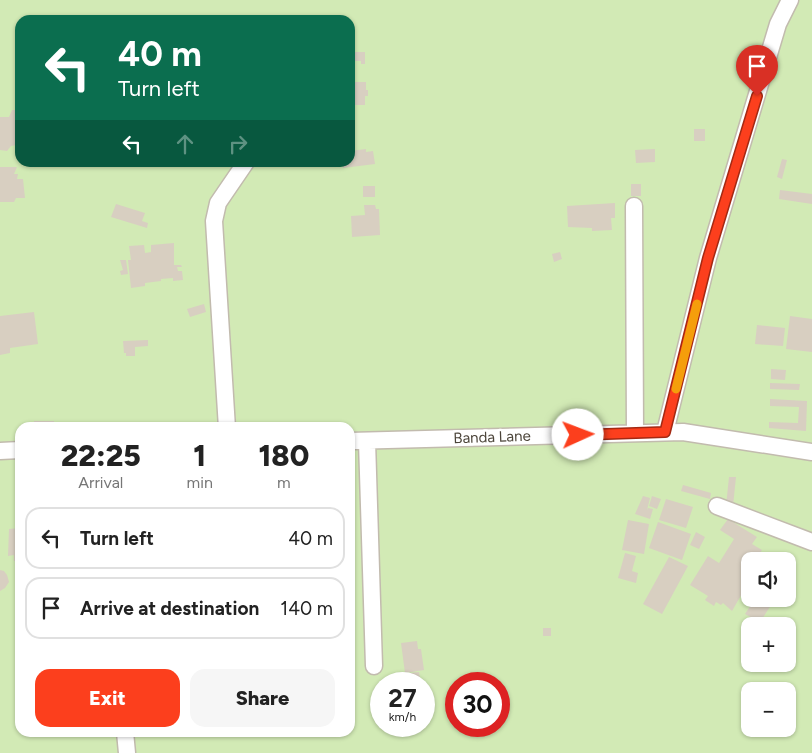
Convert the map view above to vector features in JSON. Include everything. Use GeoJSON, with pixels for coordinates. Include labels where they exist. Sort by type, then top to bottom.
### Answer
{"type":"FeatureCollection","features":[{"type":"Feature","properties":{"kind":"street"},"geometry":{"type":"LineString","coordinates":[[665,432],[708,258],[778,24],[790,0]]}},
{"type":"Feature","properties":{"kind":"street"},"geometry":{"type":"LineString","coordinates":[[228,422],[214,221],[218,203],[243,167]]}},
{"type":"Feature","properties":{"kind":"street"},"geometry":{"type":"LineString","coordinates":[[634,206],[635,433]]}},
{"type":"Feature","properties":{"kind":"street","name":"Banda Lane"},"geometry":{"type":"LineString","coordinates":[[355,441],[683,432],[812,452]]}},
{"type":"Feature","properties":{"kind":"street"},"geometry":{"type":"LineString","coordinates":[[367,440],[374,666]]}},
{"type":"Feature","properties":{"kind":"street"},"geometry":{"type":"LineString","coordinates":[[0,451],[15,450]]}},
{"type":"Feature","properties":{"kind":"street"},"geometry":{"type":"LineString","coordinates":[[716,506],[812,542]]}},
{"type":"Feature","properties":{"kind":"street"},"geometry":{"type":"LineString","coordinates":[[125,737],[126,753]]}},
{"type":"Feature","properties":{"kind":"green space"},"geometry":{"type":"Polygon","coordinates":[[[0,0],[812,0],[812,753],[0,753],[0,0]]]}},
{"type":"Feature","properties":{"kind":"building"},"geometry":{"type":"Polygon","coordinates":[[[355,52],[365,52],[365,64],[361,64],[361,61],[355,61],[355,52]]]}},
{"type":"Feature","properties":{"kind":"building"},"geometry":{"type":"Polygon","coordinates":[[[355,82],[366,82],[368,96],[365,96],[365,105],[355,105],[355,82]]]}},
{"type":"Feature","properties":{"kind":"building"},"geometry":{"type":"Polygon","coordinates":[[[12,110],[15,110],[15,145],[11,146],[7,151],[0,150],[0,117],[9,117],[12,110]]]}},
{"type":"Feature","properties":{"kind":"building"},"geometry":{"type":"Polygon","coordinates":[[[694,129],[705,129],[705,141],[694,141],[694,129]]]}},
{"type":"Feature","properties":{"kind":"building"},"geometry":{"type":"Polygon","coordinates":[[[366,149],[366,152],[373,151],[375,164],[355,166],[355,150],[366,149]]]}},
{"type":"Feature","properties":{"kind":"building"},"geometry":{"type":"Polygon","coordinates":[[[655,149],[655,162],[636,163],[635,150],[655,149]]]}},
{"type":"Feature","properties":{"kind":"building"},"geometry":{"type":"Polygon","coordinates":[[[782,159],[787,160],[782,179],[777,177],[782,159]]]}},
{"type":"Feature","properties":{"kind":"building"},"geometry":{"type":"Polygon","coordinates":[[[0,167],[17,167],[14,174],[18,174],[17,179],[23,179],[25,198],[16,198],[14,202],[0,202],[0,167]]]}},
{"type":"Feature","properties":{"kind":"building"},"geometry":{"type":"Polygon","coordinates":[[[631,184],[641,184],[641,196],[631,196],[631,184]]]}},
{"type":"Feature","properties":{"kind":"building"},"geometry":{"type":"Polygon","coordinates":[[[363,186],[375,186],[375,197],[363,197],[363,186]]]}},
{"type":"Feature","properties":{"kind":"building"},"geometry":{"type":"Polygon","coordinates":[[[780,190],[812,194],[812,204],[779,199],[780,190]]]}},
{"type":"Feature","properties":{"kind":"building"},"geometry":{"type":"Polygon","coordinates":[[[615,203],[615,218],[611,218],[612,230],[592,231],[592,228],[568,227],[567,206],[615,203]]]}},
{"type":"Feature","properties":{"kind":"building"},"geometry":{"type":"Polygon","coordinates":[[[116,204],[145,213],[142,221],[148,223],[147,228],[111,217],[116,204]]]}},
{"type":"Feature","properties":{"kind":"building"},"geometry":{"type":"Polygon","coordinates":[[[364,205],[375,205],[376,209],[379,209],[380,235],[352,237],[351,216],[365,215],[364,205]]]}},
{"type":"Feature","properties":{"kind":"building"},"geometry":{"type":"Polygon","coordinates":[[[174,243],[174,265],[181,265],[182,267],[177,267],[178,271],[182,271],[183,280],[173,281],[173,278],[161,279],[161,281],[145,283],[145,286],[131,288],[128,260],[131,260],[129,246],[144,245],[145,253],[151,252],[151,245],[174,243]]]}},
{"type":"Feature","properties":{"kind":"building"},"geometry":{"type":"Polygon","coordinates":[[[560,252],[562,259],[554,262],[552,254],[560,252]]]}},
{"type":"Feature","properties":{"kind":"building"},"geometry":{"type":"Polygon","coordinates":[[[120,260],[126,260],[128,274],[121,275],[120,271],[123,270],[120,260]]]}},
{"type":"Feature","properties":{"kind":"building"},"geometry":{"type":"Polygon","coordinates":[[[204,304],[206,312],[190,317],[187,309],[204,304]]]}},
{"type":"Feature","properties":{"kind":"building"},"geometry":{"type":"Polygon","coordinates":[[[34,312],[38,344],[10,348],[10,353],[0,355],[0,316],[34,312]]]}},
{"type":"Feature","properties":{"kind":"building"},"geometry":{"type":"Polygon","coordinates":[[[790,316],[812,319],[812,352],[786,349],[790,316]]]}},
{"type":"Feature","properties":{"kind":"building"},"geometry":{"type":"Polygon","coordinates":[[[757,325],[785,328],[783,346],[755,344],[757,325]]]}},
{"type":"Feature","properties":{"kind":"building"},"geometry":{"type":"Polygon","coordinates":[[[148,340],[148,346],[135,347],[135,356],[126,356],[126,353],[124,353],[123,341],[148,340]]]}},
{"type":"Feature","properties":{"kind":"building"},"geometry":{"type":"Polygon","coordinates":[[[771,369],[786,370],[785,380],[771,379],[771,369]]]}},
{"type":"Feature","properties":{"kind":"building"},"geometry":{"type":"Polygon","coordinates":[[[770,383],[800,384],[799,390],[770,389],[770,383]]]}},
{"type":"Feature","properties":{"kind":"building"},"geometry":{"type":"Polygon","coordinates":[[[770,399],[807,401],[806,431],[769,428],[769,422],[798,423],[799,407],[770,406],[770,399]]]}},
{"type":"Feature","properties":{"kind":"building"},"geometry":{"type":"Polygon","coordinates":[[[34,421],[54,421],[54,422],[34,421]]]}},
{"type":"Feature","properties":{"kind":"building"},"geometry":{"type":"Polygon","coordinates":[[[729,477],[736,477],[733,506],[726,506],[729,477]]]}},
{"type":"Feature","properties":{"kind":"building"},"geometry":{"type":"Polygon","coordinates":[[[683,485],[711,493],[710,499],[681,491],[683,485]]]}},
{"type":"Feature","properties":{"kind":"building"},"geometry":{"type":"Polygon","coordinates":[[[643,496],[650,498],[647,510],[648,508],[653,509],[650,519],[635,514],[643,496]]]}},
{"type":"Feature","properties":{"kind":"building"},"geometry":{"type":"Polygon","coordinates":[[[652,496],[661,499],[657,509],[649,506],[652,496]]]}},
{"type":"Feature","properties":{"kind":"building"},"geometry":{"type":"Polygon","coordinates":[[[666,499],[693,507],[686,528],[659,520],[666,499]]]}},
{"type":"Feature","properties":{"kind":"building"},"geometry":{"type":"Polygon","coordinates":[[[728,519],[757,537],[752,544],[762,550],[761,552],[741,552],[741,595],[732,611],[723,603],[721,605],[716,602],[714,606],[705,600],[708,596],[690,585],[708,556],[719,563],[734,539],[720,530],[728,519]]]}},
{"type":"Feature","properties":{"kind":"building"},"geometry":{"type":"Polygon","coordinates":[[[628,520],[649,524],[644,554],[622,550],[628,520]]]}},
{"type":"Feature","properties":{"kind":"building"},"geometry":{"type":"Polygon","coordinates":[[[658,522],[691,534],[682,560],[649,548],[658,522]]]}},
{"type":"Feature","properties":{"kind":"building"},"geometry":{"type":"Polygon","coordinates":[[[15,528],[15,561],[14,555],[8,556],[9,529],[15,528]]]}},
{"type":"Feature","properties":{"kind":"building"},"geometry":{"type":"Polygon","coordinates":[[[696,532],[705,537],[699,549],[690,545],[696,532]]]}},
{"type":"Feature","properties":{"kind":"building"},"geometry":{"type":"Polygon","coordinates":[[[625,553],[636,556],[632,571],[638,573],[636,583],[618,578],[625,553]]]}},
{"type":"Feature","properties":{"kind":"building"},"geometry":{"type":"Polygon","coordinates":[[[669,557],[688,566],[662,614],[643,604],[669,557]]]}},
{"type":"Feature","properties":{"kind":"building"},"geometry":{"type":"Polygon","coordinates":[[[0,570],[4,571],[7,575],[9,582],[0,591],[0,570]]]}},
{"type":"Feature","properties":{"kind":"building"},"geometry":{"type":"Polygon","coordinates":[[[750,607],[770,607],[763,617],[751,617],[745,614],[750,607]]]}},
{"type":"Feature","properties":{"kind":"building"},"geometry":{"type":"Polygon","coordinates":[[[543,628],[551,628],[551,636],[543,636],[543,628]]]}},
{"type":"Feature","properties":{"kind":"building"},"geometry":{"type":"Polygon","coordinates":[[[417,641],[418,649],[421,649],[424,670],[405,672],[401,643],[417,641]]]}},
{"type":"Feature","properties":{"kind":"slow traffic"},"geometry":{"type":"LineString","coordinates":[[676,389],[697,304]]}},
{"type":"Feature","properties":{"kind":"route"},"geometry":{"type":"LineString","coordinates":[[578,435],[665,432],[708,258],[757,96]]}}]}
